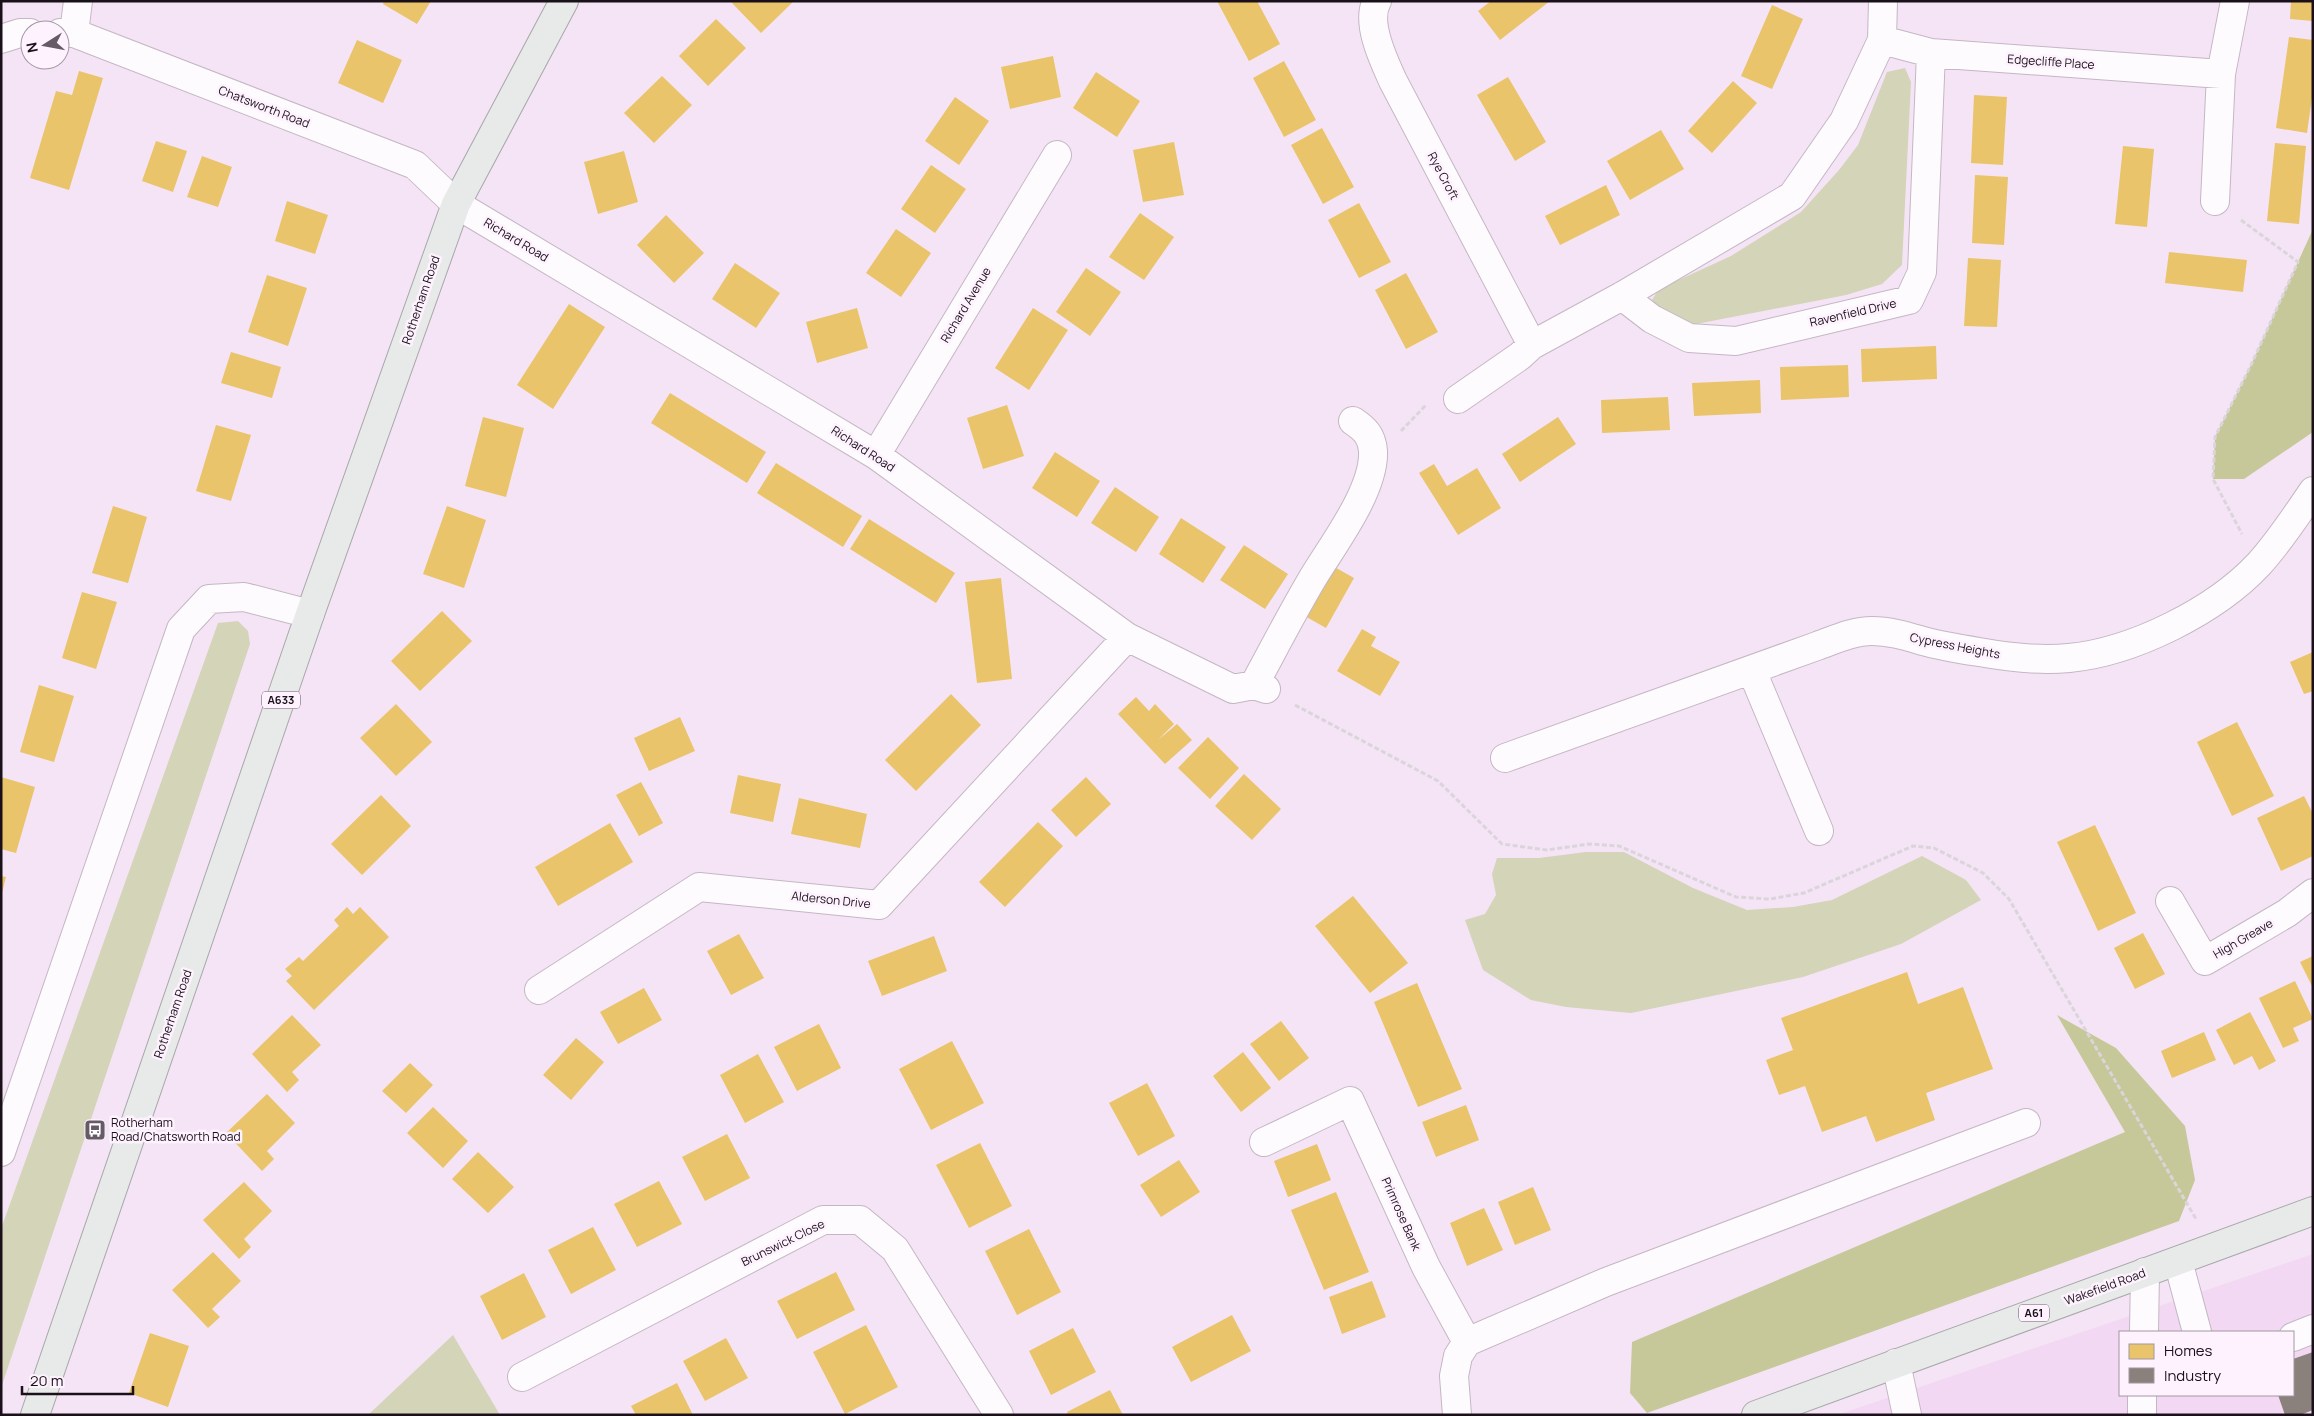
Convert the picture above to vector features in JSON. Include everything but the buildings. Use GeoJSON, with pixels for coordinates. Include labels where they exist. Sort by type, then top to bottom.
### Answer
{"type":"FeatureCollection","features":[{"type":"Feature","properties":{"kind":"main road","name":"Rotherham Road"},"geometry":{"type":"LineString","coordinates":[[35,1415],[310,614],[456,204],[564,1]]}},
{"type":"Feature","properties":{"kind":"main road","name":"Wakefield Road"},"geometry":{"type":"LineString","coordinates":[[1756,1415],[2313,1211]]}},
{"type":"Feature","properties":{"kind":"street"},"geometry":{"type":"LineString","coordinates":[[70,24],[78,1]]}},
{"type":"Feature","properties":{"kind":"street","name":"Rye Croft"},"geometry":{"type":"LineString","coordinates":[[1377,1],[1373,8],[1378,45],[1393,82],[1532,345]]}},
{"type":"Feature","properties":{"kind":"street"},"geometry":{"type":"LineString","coordinates":[[1458,399],[1520,356],[1532,345],[1622,296],[1792,196],[1844,121],[1882,40],[1884,1]]}},
{"type":"Feature","properties":{"kind":"street"},"geometry":{"type":"LineString","coordinates":[[2214,201],[2221,74],[2236,1]]}},
{"type":"Feature","properties":{"kind":"street"},"geometry":{"type":"LineString","coordinates":[[1,39],[20,33]]}},
{"type":"Feature","properties":{"kind":"street","name":"Chatsworth Road"},"geometry":{"type":"LineString","coordinates":[[70,34],[415,166],[456,204]]}},
{"type":"Feature","properties":{"kind":"street","name":"Edgecliffe Place"},"geometry":{"type":"LineString","coordinates":[[1882,40],[1931,54],[2221,74]]}},
{"type":"Feature","properties":{"kind":"street","name":"Ravenfield Drive"},"geometry":{"type":"LineString","coordinates":[[1622,296],[1652,319],[1689,338],[1736,341],[1908,300],[1922,272],[1931,54]]}},
{"type":"Feature","properties":{"kind":"street","name":"Richard Avenue"},"geometry":{"type":"LineString","coordinates":[[876,455],[1057,155]]}},
{"type":"Feature","properties":{"kind":"street","name":"Richard Road"},"geometry":{"type":"LineString","coordinates":[[456,204],[876,455],[1127,637],[1233,689],[1260,687]]}},
{"type":"Feature","properties":{"kind":"street"},"geometry":{"type":"LineString","coordinates":[[1260,687],[1312,580],[1351,518],[1370,474],[1373,452],[1368,432],[1353,420]]}},
{"type":"Feature","properties":{"kind":"street","name":"Cypress Heights"},"geometry":{"type":"LineString","coordinates":[[1505,758],[1627,713],[1752,671],[1845,636],[1870,631],[1894,632],[1924,641],[1997,655],[2069,658],[2146,639],[2182,621],[2218,598],[2258,564],[2313,491]]}},
{"type":"Feature","properties":{"kind":"street"},"geometry":{"type":"LineString","coordinates":[[1,1152],[181,629],[208,599],[244,597],[310,614]]}},
{"type":"Feature","properties":{"kind":"street","name":"Alderson Drive"},"geometry":{"type":"LineString","coordinates":[[539,990],[699,887],[879,905],[1127,637]]}},
{"type":"Feature","properties":{"kind":"street"},"geometry":{"type":"LineString","coordinates":[[1752,671],[1819,831]]}},
{"type":"Feature","properties":{"kind":"street","name":"High Greave"},"geometry":{"type":"LineString","coordinates":[[2170,901],[2205,961],[2287,913],[2313,893]]}},
{"type":"Feature","properties":{"kind":"street","name":"Primrose Bank"},"geometry":{"type":"LineString","coordinates":[[1264,1142],[1350,1101],[1426,1267],[1467,1342]]}},
{"type":"Feature","properties":{"kind":"street"},"geometry":{"type":"LineString","coordinates":[[1457,1415],[1454,1376],[1458,1356],[1467,1342],[1606,1282],[2026,1123]]}},
{"type":"Feature","properties":{"kind":"street","name":"Brunswick Close"},"geometry":{"type":"LineString","coordinates":[[522,1377],[823,1220],[860,1220],[895,1249],[999,1415]]}},
{"type":"Feature","properties":{"kind":"street"},"geometry":{"type":"LineString","coordinates":[[2178,1260],[2197,1331]]}},
{"type":"Feature","properties":{"kind":"street"},"geometry":{"type":"LineString","coordinates":[[2144,1331],[2145,1272]]}},
{"type":"Feature","properties":{"kind":"street"},"geometry":{"type":"LineString","coordinates":[[2294,1337],[2313,1328]]}},
{"type":"Feature","properties":{"kind":"street"},"geometry":{"type":"LineString","coordinates":[[1896,1363],[1907,1415]]}},
{"type":"Feature","properties":{"kind":"street"},"geometry":{"type":"LineString","coordinates":[[2142,1396],[2142,1415]]}},
{"type":"Feature","properties":{"kind":"path"},"geometry":{"type":"LineString","coordinates":[[2214,201],[2298,262],[2251,365],[2214,437],[2213,479],[2258,564]]}},
{"type":"Feature","properties":{"kind":"path"},"geometry":{"type":"LineString","coordinates":[[1373,452],[1401,431],[1421,408],[1451,388],[1458,399]]}},
{"type":"Feature","properties":{"kind":"path"},"geometry":{"type":"LineString","coordinates":[[1260,687],[1438,781],[1502,844],[1547,850],[1589,844],[1619,846],[1736,897],[1770,899],[1804,893],[1913,846],[1934,848],[1983,873],[2009,899],[2213,1247]]}},
{"type":"Feature","properties":{"kind":"shaded area"},"geometry":{"type":"Polygon","coordinates":[[[2313,1254],[2313,1415],[1837,1415],[2313,1254]]]}},
{"type":"Feature","properties":{"kind":"green space"},"geometry":{"type":"Polygon","coordinates":[[[1905,68],[1911,82],[1902,265],[1882,284],[1846,295],[1691,325],[1659,310],[1652,300],[1659,289],[1731,256],[1801,212],[1839,170],[1858,145],[1887,72],[1905,68]]]}},
{"type":"Feature","properties":{"kind":"green space"},"geometry":{"type":"Polygon","coordinates":[[[2313,229],[2313,432],[2244,479],[2213,479],[2215,437],[2251,365],[2313,229]]]}},
{"type":"Feature","properties":{"kind":"green space"},"geometry":{"type":"Polygon","coordinates":[[[238,621],[248,631],[250,644],[1,1388],[1,1229],[218,623],[238,621]]]}},
{"type":"Feature","properties":{"kind":"green space"},"geometry":{"type":"Polygon","coordinates":[[[1586,852],[1624,852],[1693,888],[1747,910],[1793,907],[1832,900],[1922,856],[1966,880],[1981,900],[1901,944],[1803,977],[1631,1013],[1566,1007],[1531,1000],[1483,970],[1465,920],[1485,914],[1496,895],[1492,874],[1497,858],[1539,858],[1586,852]]]}},
{"type":"Feature","properties":{"kind":"green space"},"geometry":{"type":"Polygon","coordinates":[[[2057,1015],[2116,1048],[2185,1126],[2195,1180],[2179,1221],[1647,1413],[1630,1393],[1632,1342],[2125,1132],[2057,1015]]]}},
{"type":"Feature","properties":{"kind":"green space"},"geometry":{"type":"Polygon","coordinates":[[[453,1335],[500,1415],[368,1415],[453,1335]]]}},
{"type":"Feature","properties":{"kind":"place","name":"Rotherham Road/Chatsworth Road"},"geometry":{"type":"Point","coordinates":[95,1130]}}]}
